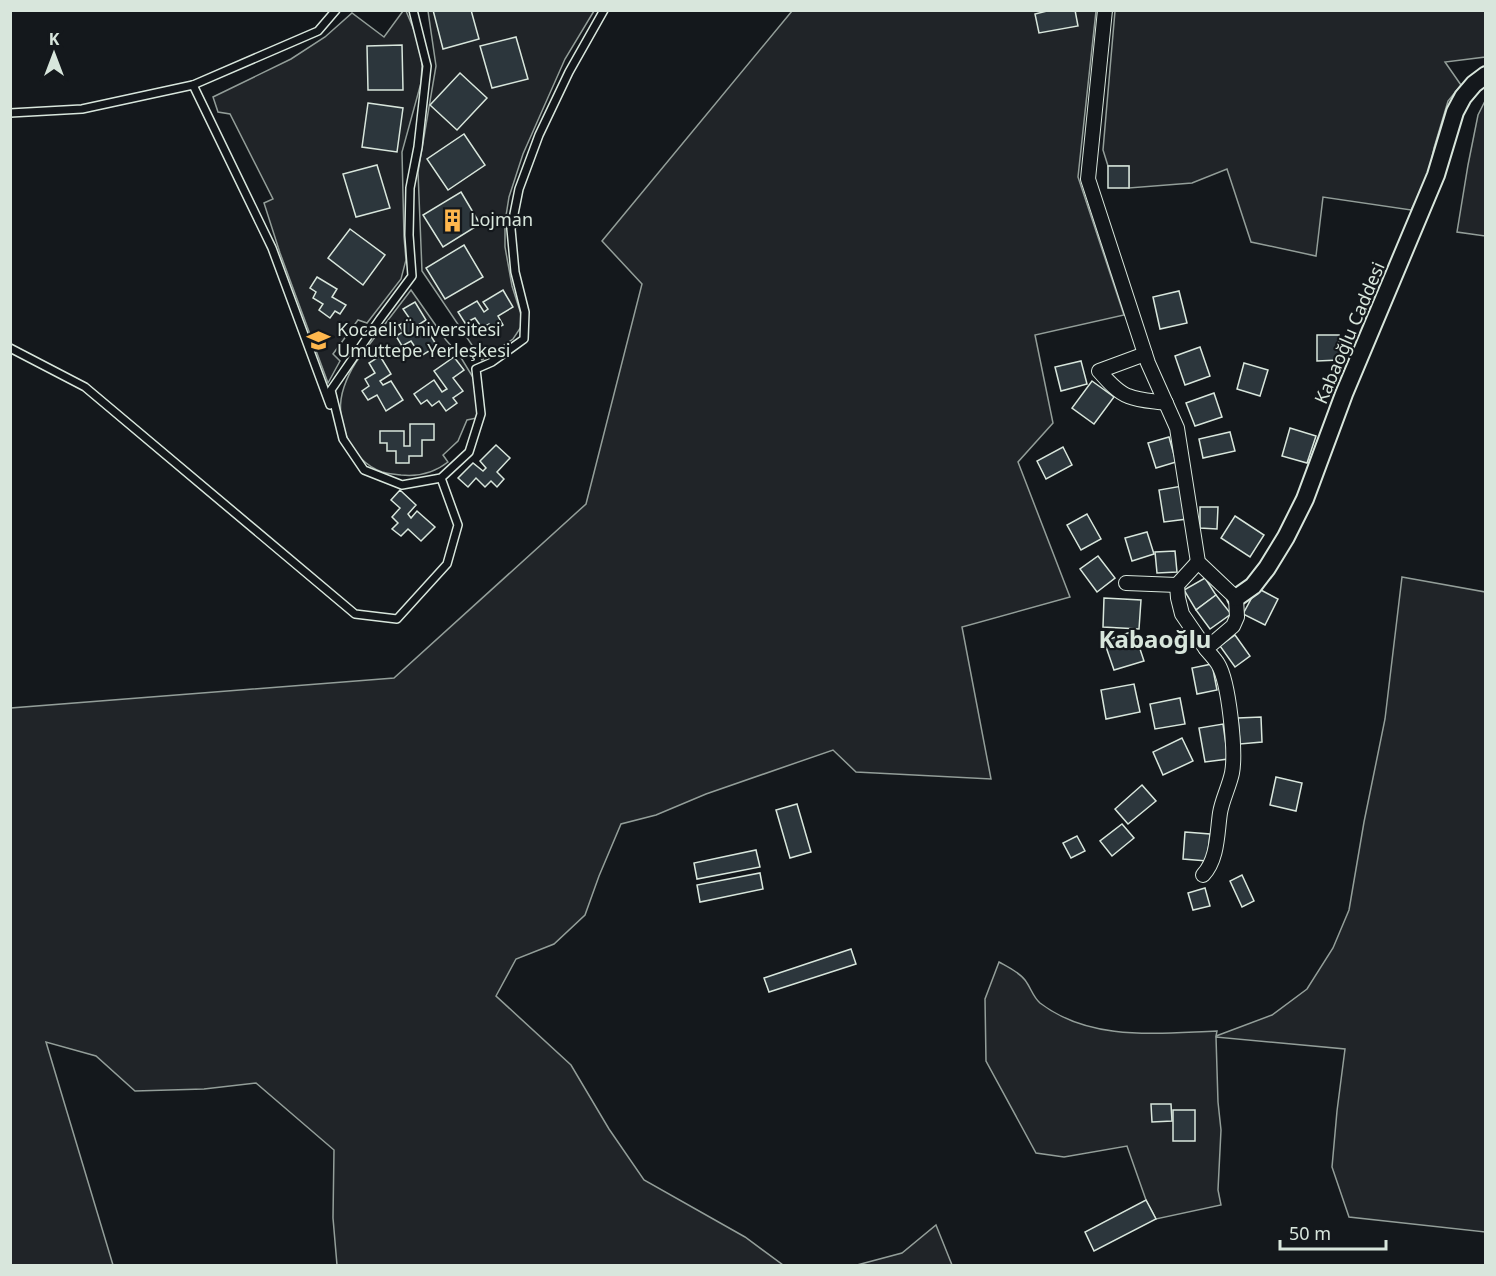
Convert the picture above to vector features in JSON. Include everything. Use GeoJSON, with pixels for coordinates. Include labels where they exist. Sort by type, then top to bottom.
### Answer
{"type":"FeatureCollection","features":[{"type":"Feature","properties":{"kind":"street"},"geometry":{"type":"LineString","coordinates":[[1105,10],[1088,179],[1145,354],[1177,428],[1198,562],[1236,598],[1237,617],[1233,626],[1206,650]]}},
{"type":"Feature","properties":{"kind":"street","name":"Kabaoğlu Caddesi"},"geometry":{"type":"LineString","coordinates":[[1236,598],[1253,586],[1267,568],[1305,500],[1352,375],[1437,175],[1455,112],[1463,97],[1485,75]]}},
{"type":"Feature","properties":{"kind":"street"},"geometry":{"type":"LineString","coordinates":[[1145,354],[1099,371],[1126,396],[1166,403]]}},
{"type":"Feature","properties":{"kind":"street"},"geometry":{"type":"LineString","coordinates":[[1126,583],[1176,585],[1198,562]]}},
{"type":"Feature","properties":{"kind":"street"},"geometry":{"type":"LineString","coordinates":[[1176,585],[1182,614],[1206,650],[1219,664],[1229,705],[1233,753],[1232,771],[1220,810],[1215,847],[1208,869],[1203,875]]}},
{"type":"Feature","properties":{"kind":"lane"},"geometry":{"type":"LineString","coordinates":[[10,112],[82,109],[193,85],[318,31],[336,10]]}},
{"type":"Feature","properties":{"kind":"lane"},"geometry":{"type":"LineString","coordinates":[[343,440],[331,390],[412,276],[409,235],[410,188],[418,147],[427,66],[413,10]]}},
{"type":"Feature","properties":{"kind":"lane"},"geometry":{"type":"LineString","coordinates":[[193,85],[272,248],[343,440],[364,470],[393,482],[402,485],[441,478],[469,452],[482,414],[476,369],[492,362],[524,339],[525,312],[515,272],[511,229],[519,189],[539,135],[569,72],[604,10]]}},
{"type":"Feature","properties":{"kind":"lane"},"geometry":{"type":"LineString","coordinates":[[10,348],[85,387],[355,614],[397,618],[447,564],[458,525],[441,478]]}},
{"type":"Feature","properties":{"kind":"shaded area"},"geometry":{"type":"Polygon","coordinates":[[[403,11],[406,11],[417,37],[422,66],[421,83],[402,152],[406,260],[401,279],[367,323],[358,320],[333,354],[340,361],[328,383],[264,203],[273,199],[230,114],[218,112],[213,97],[291,59],[325,37],[352,13],[384,37],[403,11]]]}},
{"type":"Feature","properties":{"kind":"shaded area"},"geometry":{"type":"Polygon","coordinates":[[[428,11],[594,11],[565,59],[523,154],[509,197],[505,222],[505,247],[512,286],[522,319],[521,327],[513,339],[482,360],[422,271],[418,172],[436,66],[428,11]]]}},
{"type":"Feature","properties":{"kind":"shaded area"},"geometry":{"type":"Polygon","coordinates":[[[792,11],[1096,11],[1078,177],[1124,315],[1035,335],[1053,423],[1018,462],[1070,597],[962,627],[991,779],[856,772],[833,750],[706,794],[656,815],[621,824],[585,915],[554,944],[516,959],[496,996],[571,1065],[609,1129],[644,1180],[745,1237],[783,1265],[337,1265],[333,1218],[334,1150],[256,1083],[204,1089],[135,1091],[96,1056],[46,1042],[113,1265],[11,1266],[11,708],[394,678],[586,504],[642,284],[602,241],[792,11]]]}},
{"type":"Feature","properties":{"kind":"shaded area"},"geometry":{"type":"Polygon","coordinates":[[[1115,11],[1485,11],[1485,57],[1445,62],[1461,85],[1448,101],[1428,177],[1411,210],[1323,197],[1316,256],[1251,242],[1227,169],[1192,183],[1129,188],[1129,166],[1108,166],[1103,150],[1115,11]]]}},
{"type":"Feature","properties":{"kind":"shaded area"},"geometry":{"type":"Polygon","coordinates":[[[1485,101],[1485,236],[1457,232],[1478,115],[1485,101]]]}},
{"type":"Feature","properties":{"kind":"shaded area"},"geometry":{"type":"Polygon","coordinates":[[[411,290],[460,356],[474,379],[477,418],[467,420],[458,441],[443,455],[448,462],[437,469],[420,475],[389,474],[371,466],[353,448],[343,425],[341,399],[352,368],[411,290]]]}},
{"type":"Feature","properties":{"kind":"shaded area"},"geometry":{"type":"Polygon","coordinates":[[[1402,577],[1485,592],[1485,1232],[1349,1217],[1332,1167],[1345,1049],[1216,1037],[1221,1130],[1218,1190],[1221,1205],[1156,1219],[1146,1200],[1127,1146],[1064,1157],[1036,1153],[986,1061],[985,999],[999,962],[1025,980],[1040,1003],[1081,1024],[1103,1030],[1149,1033],[1217,1031],[1216,1036],[1272,1015],[1307,989],[1333,948],[1349,910],[1385,719],[1402,577]]]}},
{"type":"Feature","properties":{"kind":"shaded area"},"geometry":{"type":"Polygon","coordinates":[[[936,1225],[952,1265],[857,1265],[902,1253],[936,1225]]]}},
{"type":"Feature","properties":{"kind":"building"},"geometry":{"type":"Polygon","coordinates":[[[433,10],[471,10],[479,39],[443,49],[433,10]]]}},
{"type":"Feature","properties":{"kind":"building"},"geometry":{"type":"Polygon","coordinates":[[[1051,10],[1075,10],[1078,26],[1039,33],[1035,14],[1051,10]]]}},
{"type":"Feature","properties":{"kind":"building"},"geometry":{"type":"Polygon","coordinates":[[[516,37],[528,79],[492,88],[480,46],[516,37]]]}},
{"type":"Feature","properties":{"kind":"building"},"geometry":{"type":"Polygon","coordinates":[[[402,45],[403,90],[368,90],[367,46],[402,45]]]}},
{"type":"Feature","properties":{"kind":"building"},"geometry":{"type":"Polygon","coordinates":[[[460,73],[487,98],[457,130],[430,105],[460,73]]]}},
{"type":"Feature","properties":{"kind":"building"},"geometry":{"type":"Polygon","coordinates":[[[368,103],[403,108],[397,152],[362,147],[368,103]]]}},
{"type":"Feature","properties":{"kind":"building","name":"Lojman"},"geometry":{"type":"Polygon","coordinates":[[[464,134],[485,165],[448,190],[427,159],[464,134]]]}},
{"type":"Feature","properties":{"kind":"building"},"geometry":{"type":"Polygon","coordinates":[[[377,165],[390,208],[356,217],[343,174],[377,165]]]}},
{"type":"Feature","properties":{"kind":"building"},"geometry":{"type":"Polygon","coordinates":[[[1108,166],[1129,166],[1129,188],[1108,188],[1108,166]]]}},
{"type":"Feature","properties":{"kind":"building","name":"Lojman"},"geometry":{"type":"Polygon","coordinates":[[[461,192],[480,224],[443,247],[423,215],[461,192]]]}},
{"type":"Feature","properties":{"kind":"building"},"geometry":{"type":"Polygon","coordinates":[[[350,229],[385,255],[363,285],[328,258],[350,229]]]}},
{"type":"Feature","properties":{"kind":"building","name":"Lojman"},"geometry":{"type":"Polygon","coordinates":[[[464,245],[483,277],[445,299],[426,268],[464,245]]]}},
{"type":"Feature","properties":{"kind":"building"},"geometry":{"type":"Polygon","coordinates":[[[317,277],[337,289],[332,297],[346,305],[340,314],[335,311],[330,318],[319,310],[323,304],[313,298],[316,292],[310,288],[317,277]]]}},
{"type":"Feature","properties":{"kind":"building"},"geometry":{"type":"Polygon","coordinates":[[[503,290],[513,307],[498,316],[503,325],[493,331],[489,324],[482,328],[475,318],[465,323],[458,312],[477,301],[484,312],[488,309],[483,302],[503,290]]]}},
{"type":"Feature","properties":{"kind":"building"},"geometry":{"type":"Polygon","coordinates":[[[1179,291],[1187,323],[1160,329],[1153,297],[1179,291]]]}},
{"type":"Feature","properties":{"kind":"building"},"geometry":{"type":"Polygon","coordinates":[[[415,302],[426,320],[415,327],[418,331],[425,326],[437,346],[421,356],[411,341],[402,346],[396,336],[403,332],[399,325],[410,319],[403,309],[415,302]]]}},
{"type":"Feature","properties":{"kind":"building"},"geometry":{"type":"Polygon","coordinates":[[[1317,335],[1339,335],[1339,360],[1317,361],[1317,335]]]}},
{"type":"Feature","properties":{"kind":"building"},"geometry":{"type":"Polygon","coordinates":[[[1200,347],[1210,376],[1185,385],[1175,356],[1200,347]]]}},
{"type":"Feature","properties":{"kind":"building"},"geometry":{"type":"Polygon","coordinates":[[[380,356],[391,374],[380,381],[383,385],[391,381],[403,400],[386,411],[377,395],[368,400],[362,391],[369,386],[365,379],[375,373],[369,363],[380,356]]]}},
{"type":"Feature","properties":{"kind":"building"},"geometry":{"type":"Polygon","coordinates":[[[454,357],[464,370],[453,378],[463,391],[453,398],[457,403],[446,411],[439,401],[432,406],[427,400],[421,404],[414,394],[434,380],[442,392],[447,389],[434,371],[454,357]]]}},
{"type":"Feature","properties":{"kind":"building"},"geometry":{"type":"Polygon","coordinates":[[[1081,361],[1087,384],[1061,391],[1055,367],[1081,361]]]}},
{"type":"Feature","properties":{"kind":"building"},"geometry":{"type":"Polygon","coordinates":[[[1244,363],[1268,370],[1260,396],[1237,389],[1244,363]]]}},
{"type":"Feature","properties":{"kind":"building"},"geometry":{"type":"Polygon","coordinates":[[[1092,381],[1114,397],[1094,424],[1072,408],[1092,381]]]}},
{"type":"Feature","properties":{"kind":"building"},"geometry":{"type":"Polygon","coordinates":[[[1214,393],[1222,417],[1195,426],[1186,403],[1214,393]]]}},
{"type":"Feature","properties":{"kind":"building"},"geometry":{"type":"Polygon","coordinates":[[[410,424],[434,424],[434,440],[422,440],[422,456],[409,456],[409,463],[396,463],[396,451],[387,451],[387,443],[380,443],[380,431],[404,431],[404,446],[410,446],[410,424]]]}},
{"type":"Feature","properties":{"kind":"building"},"geometry":{"type":"Polygon","coordinates":[[[1290,428],[1316,436],[1307,463],[1282,456],[1290,428]]]}},
{"type":"Feature","properties":{"kind":"building"},"geometry":{"type":"Polygon","coordinates":[[[1230,432],[1235,451],[1203,458],[1199,439],[1230,432]]]}},
{"type":"Feature","properties":{"kind":"building"},"geometry":{"type":"Polygon","coordinates":[[[1169,437],[1176,462],[1156,468],[1148,443],[1169,437]]]}},
{"type":"Feature","properties":{"kind":"building"},"geometry":{"type":"Polygon","coordinates":[[[496,445],[510,458],[497,472],[504,479],[497,487],[491,481],[485,487],[476,478],[468,487],[458,478],[473,463],[483,471],[486,468],[480,461],[496,445]]]}},
{"type":"Feature","properties":{"kind":"building"},"geometry":{"type":"Polygon","coordinates":[[[1063,447],[1072,465],[1046,479],[1037,461],[1063,447]]]}},
{"type":"Feature","properties":{"kind":"building"},"geometry":{"type":"Polygon","coordinates":[[[1182,486],[1187,519],[1164,522],[1159,490],[1182,486]]]}},
{"type":"Feature","properties":{"kind":"building"},"geometry":{"type":"Polygon","coordinates":[[[400,490],[416,505],[408,514],[411,518],[417,511],[435,527],[421,541],[408,529],[401,536],[392,529],[398,523],[392,517],[400,508],[391,500],[400,490]]]}},
{"type":"Feature","properties":{"kind":"building"},"geometry":{"type":"Polygon","coordinates":[[[1200,507],[1218,507],[1217,529],[1200,528],[1200,507]]]}},
{"type":"Feature","properties":{"kind":"building"},"geometry":{"type":"Polygon","coordinates":[[[1087,514],[1101,539],[1081,550],[1067,525],[1087,514]]]}},
{"type":"Feature","properties":{"kind":"building"},"geometry":{"type":"Polygon","coordinates":[[[1235,516],[1264,535],[1250,557],[1221,538],[1235,516]]]}},
{"type":"Feature","properties":{"kind":"building"},"geometry":{"type":"Polygon","coordinates":[[[1147,532],[1154,554],[1132,561],[1125,538],[1147,532]]]}},
{"type":"Feature","properties":{"kind":"building"},"geometry":{"type":"Polygon","coordinates":[[[1175,551],[1177,572],[1157,573],[1155,552],[1175,551]]]}},
{"type":"Feature","properties":{"kind":"building"},"geometry":{"type":"Polygon","coordinates":[[[1098,556],[1115,578],[1097,592],[1080,569],[1098,556]]]}},
{"type":"Feature","properties":{"kind":"building"},"geometry":{"type":"Polygon","coordinates":[[[1205,578],[1216,595],[1196,610],[1184,590],[1205,578]]]}},
{"type":"Feature","properties":{"kind":"building"},"geometry":{"type":"Polygon","coordinates":[[[1257,588],[1278,599],[1265,625],[1243,614],[1257,588]]]}},
{"type":"Feature","properties":{"kind":"building"},"geometry":{"type":"Polygon","coordinates":[[[1216,595],[1231,614],[1210,629],[1196,610],[1216,595]]]}},
{"type":"Feature","properties":{"kind":"building"},"geometry":{"type":"Polygon","coordinates":[[[1104,598],[1141,600],[1139,629],[1103,627],[1104,598]]]}},
{"type":"Feature","properties":{"kind":"building"},"geometry":{"type":"Polygon","coordinates":[[[1134,631],[1144,661],[1114,670],[1104,641],[1134,631]]]}},
{"type":"Feature","properties":{"kind":"building"},"geometry":{"type":"Polygon","coordinates":[[[1235,635],[1250,656],[1235,667],[1220,646],[1235,635]]]}},
{"type":"Feature","properties":{"kind":"building"},"geometry":{"type":"Polygon","coordinates":[[[1212,664],[1217,690],[1197,694],[1192,668],[1212,664]]]}},
{"type":"Feature","properties":{"kind":"building"},"geometry":{"type":"Polygon","coordinates":[[[1134,684],[1140,712],[1106,719],[1101,690],[1134,684]]]}},
{"type":"Feature","properties":{"kind":"building"},"geometry":{"type":"Polygon","coordinates":[[[1180,698],[1185,724],[1155,729],[1150,704],[1180,698]]]}},
{"type":"Feature","properties":{"kind":"building"},"geometry":{"type":"Polygon","coordinates":[[[1261,717],[1262,742],[1240,744],[1238,718],[1261,717]]]}},
{"type":"Feature","properties":{"kind":"building"},"geometry":{"type":"Polygon","coordinates":[[[1223,724],[1228,759],[1205,762],[1199,728],[1223,724]]]}},
{"type":"Feature","properties":{"kind":"building"},"geometry":{"type":"Polygon","coordinates":[[[1182,738],[1193,761],[1163,775],[1153,752],[1182,738]]]}},
{"type":"Feature","properties":{"kind":"building"},"geometry":{"type":"Polygon","coordinates":[[[1276,777],[1302,783],[1296,811],[1270,805],[1276,777]]]}},
{"type":"Feature","properties":{"kind":"building"},"geometry":{"type":"Polygon","coordinates":[[[1142,785],[1156,801],[1128,824],[1115,809],[1142,785]]]}},
{"type":"Feature","properties":{"kind":"building"},"geometry":{"type":"Polygon","coordinates":[[[797,804],[811,852],[790,858],[776,810],[797,804]]]}},
{"type":"Feature","properties":{"kind":"building"},"geometry":{"type":"Polygon","coordinates":[[[1122,824],[1134,838],[1112,856],[1100,841],[1122,824]]]}},
{"type":"Feature","properties":{"kind":"building"},"geometry":{"type":"Polygon","coordinates":[[[1185,832],[1210,834],[1207,861],[1183,859],[1185,832]]]}},
{"type":"Feature","properties":{"kind":"building"},"geometry":{"type":"Polygon","coordinates":[[[1077,836],[1085,851],[1071,858],[1063,843],[1077,836]]]}},
{"type":"Feature","properties":{"kind":"building"},"geometry":{"type":"Polygon","coordinates":[[[756,850],[760,867],[697,879],[694,863],[756,850]]]}},
{"type":"Feature","properties":{"kind":"building"},"geometry":{"type":"Polygon","coordinates":[[[760,873],[763,889],[700,902],[697,885],[760,873]]]}},
{"type":"Feature","properties":{"kind":"building"},"geometry":{"type":"Polygon","coordinates":[[[1242,875],[1254,901],[1242,907],[1230,881],[1242,875]]]}},
{"type":"Feature","properties":{"kind":"building"},"geometry":{"type":"Polygon","coordinates":[[[1205,888],[1210,906],[1193,910],[1188,893],[1205,888]]]}},
{"type":"Feature","properties":{"kind":"building"},"geometry":{"type":"Polygon","coordinates":[[[851,949],[856,964],[769,992],[764,978],[851,949]]]}},
{"type":"Feature","properties":{"kind":"building"},"geometry":{"type":"Polygon","coordinates":[[[1151,1104],[1171,1104],[1172,1121],[1152,1122],[1151,1104]]]}},
{"type":"Feature","properties":{"kind":"building"},"geometry":{"type":"Polygon","coordinates":[[[1173,1110],[1195,1110],[1195,1141],[1173,1141],[1173,1110]]]}},
{"type":"Feature","properties":{"kind":"building"},"geometry":{"type":"Polygon","coordinates":[[[1146,1200],[1156,1219],[1094,1251],[1085,1232],[1146,1200]]]}},
{"type":"Feature","properties":{"kind":"place","name":"Lojman"},"geometry":{"type":"Point","coordinates":[452,220]}},
{"type":"Feature","properties":{"kind":"place","name":"Kocaeli Üniversitesi Umuttepe Yerleşkesi"},"geometry":{"type":"Point","coordinates":[319,340]}},
{"type":"Feature","properties":{"kind":"district","name":"Kabaoğlu"},"geometry":{"type":"Point","coordinates":[1155,640]}}]}
